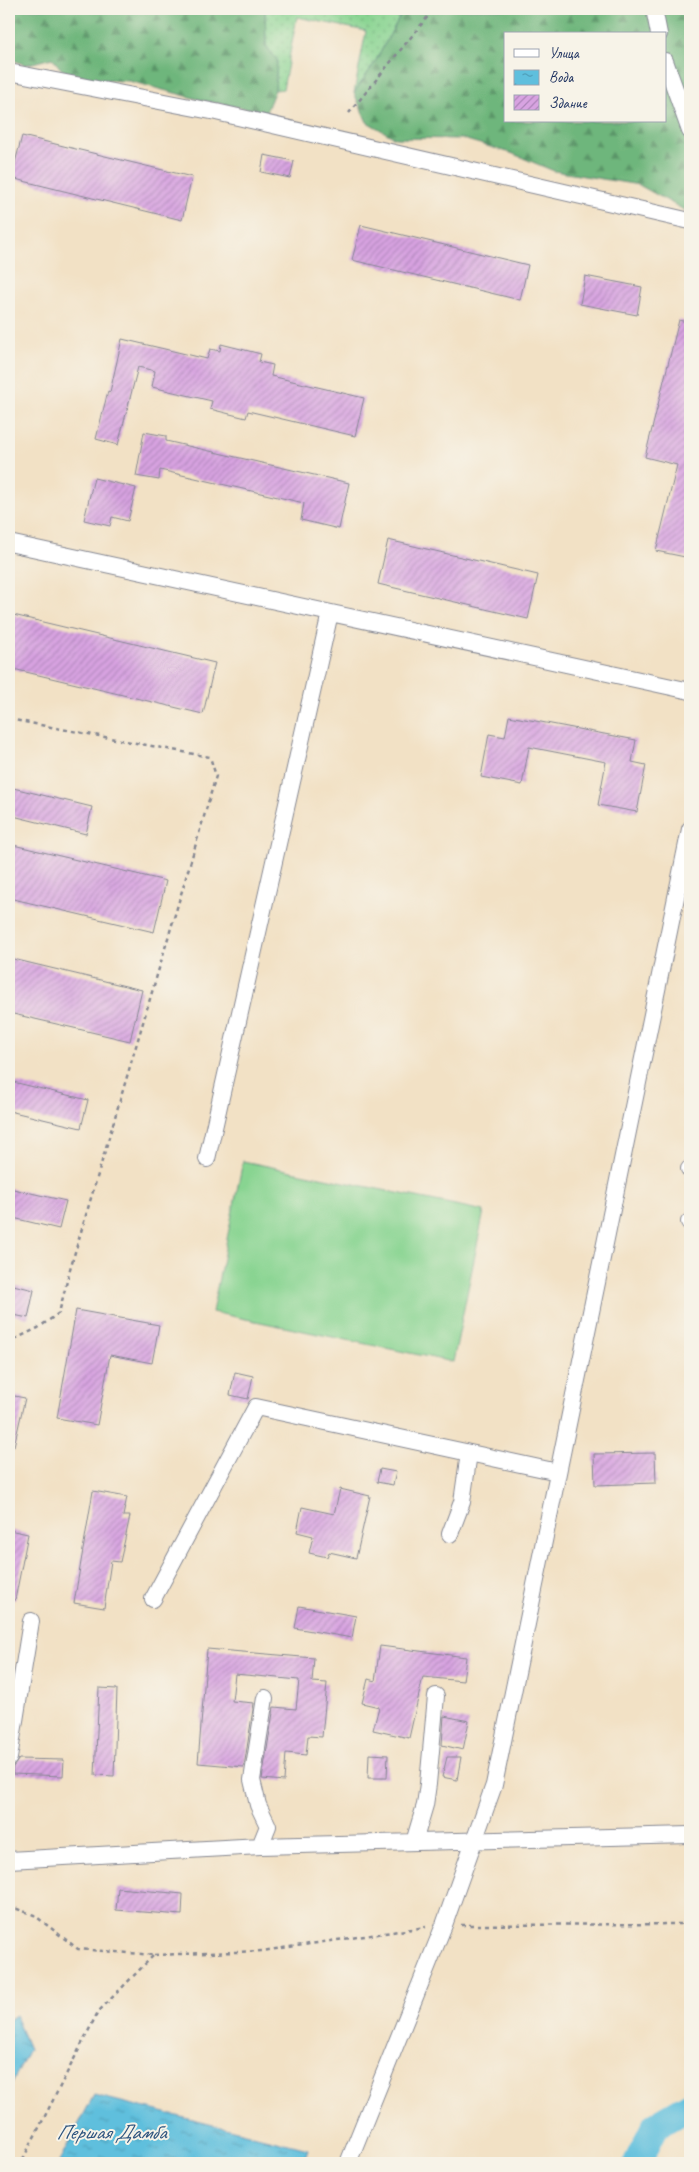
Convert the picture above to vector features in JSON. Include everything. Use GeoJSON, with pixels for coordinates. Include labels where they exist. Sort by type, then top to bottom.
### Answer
{"type":"FeatureCollection","features":[{"type":"Feature","properties":{"kind":"street"},"geometry":{"type":"LineString","coordinates":[[654,9],[659,32]]}},
{"type":"Feature","properties":{"kind":"street"},"geometry":{"type":"LineString","coordinates":[[666,64],[690,131]]}},
{"type":"Feature","properties":{"kind":"street"},"geometry":{"type":"LineString","coordinates":[[9,72],[216,112],[690,221]]}},
{"type":"Feature","properties":{"kind":"street"},"geometry":{"type":"LineString","coordinates":[[9,543],[690,691]]}},
{"type":"Feature","properties":{"kind":"street"},"geometry":{"type":"LineString","coordinates":[[207,1159],[330,613]]}},
{"type":"Feature","properties":{"kind":"street"},"geometry":{"type":"LineString","coordinates":[[348,2163],[444,1925],[494,1785],[690,829]]}},
{"type":"Feature","properties":{"kind":"street"},"geometry":{"type":"LineString","coordinates":[[154,1599],[256,1407],[558,1472]]}},
{"type":"Feature","properties":{"kind":"street"},"geometry":{"type":"LineString","coordinates":[[450,1534],[462,1502],[469,1453]]}},
{"type":"Feature","properties":{"kind":"street"},"geometry":{"type":"LineString","coordinates":[[9,1758],[31,1621]]}},
{"type":"Feature","properties":{"kind":"street"},"geometry":{"type":"LineString","coordinates":[[414,1842],[425,1804],[436,1696]]}},
{"type":"Feature","properties":{"kind":"street"},"geometry":{"type":"LineString","coordinates":[[260,1846],[268,1826],[258,1805],[252,1780],[265,1698]]}},
{"type":"Feature","properties":{"kind":"street"},"geometry":{"type":"LineString","coordinates":[[9,1860],[260,1846],[690,1835]]}},
{"type":"Feature","properties":{"kind":"path"},"geometry":{"type":"LineString","coordinates":[[349,113],[434,9]]}},
{"type":"Feature","properties":{"kind":"path"},"geometry":{"type":"LineString","coordinates":[[9,720],[210,756],[216,776],[59,1313],[38,1328],[9,1342]]}},
{"type":"Feature","properties":{"kind":"path"},"geometry":{"type":"LineString","coordinates":[[9,1906],[34,1914],[78,1948],[154,1955],[98,2012],[21,2163]]}},
{"type":"Feature","properties":{"kind":"green space"},"geometry":{"type":"Polygon","coordinates":[[[9,9],[265,9],[266,46],[277,60],[275,90],[266,112],[205,101],[129,81],[96,80],[62,70],[52,58],[25,65],[9,58],[9,9]]]}},
{"type":"Feature","properties":{"kind":"green space"},"geometry":{"type":"Polygon","coordinates":[[[265,9],[404,9],[374,64],[354,93],[366,31],[297,17],[283,89],[275,90],[277,60],[266,46],[265,9]]]}},
{"type":"Feature","properties":{"kind":"green space"},"geometry":{"type":"Polygon","coordinates":[[[404,9],[690,9],[690,208],[686,211],[639,185],[554,171],[511,153],[463,139],[395,138],[367,122],[354,93],[374,64],[404,9]]]}},
{"type":"Feature","properties":{"kind":"green space"},"geometry":{"type":"Polygon","coordinates":[[[243,1161],[484,1211],[453,1362],[212,1312],[243,1161]]]}},
{"type":"Feature","properties":{"kind":"water"},"geometry":{"type":"Polygon","coordinates":[[[15,2016],[29,2049],[9,2089],[9,2020],[15,2016]]]}},
{"type":"Feature","properties":{"kind":"water","name":"Першая Дамба"},"geometry":{"type":"Polygon","coordinates":[[[94,2095],[308,2149],[303,2163],[58,2163],[94,2095]]]}},
{"type":"Feature","properties":{"kind":"building"},"geometry":{"type":"Polygon","coordinates":[[[22,136],[192,177],[182,220],[11,178],[22,136]]]}},
{"type":"Feature","properties":{"kind":"building"},"geometry":{"type":"Polygon","coordinates":[[[264,155],[294,161],[290,178],[261,172],[264,155]]]}},
{"type":"Feature","properties":{"kind":"building"},"geometry":{"type":"Polygon","coordinates":[[[361,225],[528,265],[520,300],[352,260],[361,225]]]}},
{"type":"Feature","properties":{"kind":"building"},"geometry":{"type":"Polygon","coordinates":[[[585,276],[642,287],[637,315],[580,304],[585,276]]]}},
{"type":"Feature","properties":{"kind":"building"},"geometry":{"type":"Polygon","coordinates":[[[679,320],[690,323],[690,558],[656,551],[677,465],[645,457],[679,320]]]}},
{"type":"Feature","properties":{"kind":"building"},"geometry":{"type":"Polygon","coordinates":[[[122,339],[207,359],[210,349],[220,351],[221,344],[261,354],[259,362],[273,365],[271,376],[364,398],[355,436],[248,411],[246,418],[210,409],[212,401],[152,387],[155,371],[138,367],[118,445],[96,439],[108,391],[110,392],[122,339]]]}},
{"type":"Feature","properties":{"kind":"building"},"geometry":{"type":"Polygon","coordinates":[[[144,432],[166,436],[166,441],[349,483],[339,529],[301,520],[304,503],[160,470],[159,480],[136,476],[144,432]]]}},
{"type":"Feature","properties":{"kind":"building"},"geometry":{"type":"Polygon","coordinates":[[[94,478],[136,488],[128,521],[112,517],[110,526],[84,520],[94,478]]]}},
{"type":"Feature","properties":{"kind":"building"},"geometry":{"type":"Polygon","coordinates":[[[388,540],[538,575],[528,619],[378,584],[388,540]]]}},
{"type":"Feature","properties":{"kind":"building"},"geometry":{"type":"Polygon","coordinates":[[[9,614],[215,663],[203,714],[9,668],[9,614]]]}},
{"type":"Feature","properties":{"kind":"building"},"geometry":{"type":"Polygon","coordinates":[[[509,716],[636,740],[632,762],[646,765],[637,812],[598,805],[606,762],[529,747],[522,785],[481,777],[489,734],[505,737],[509,716]]]}},
{"type":"Feature","properties":{"kind":"building"},"geometry":{"type":"Polygon","coordinates":[[[9,787],[92,807],[86,834],[9,815],[9,787]]]}},
{"type":"Feature","properties":{"kind":"building"},"geometry":{"type":"Polygon","coordinates":[[[9,844],[166,881],[154,932],[9,898],[9,844]]]}},
{"type":"Feature","properties":{"kind":"building"},"geometry":{"type":"Polygon","coordinates":[[[9,958],[142,990],[130,1041],[9,1013],[9,958]]]}},
{"type":"Feature","properties":{"kind":"building"},"geometry":{"type":"Polygon","coordinates":[[[9,1081],[88,1100],[81,1128],[9,1111],[9,1081]]]}},
{"type":"Feature","properties":{"kind":"building"},"geometry":{"type":"Polygon","coordinates":[[[9,1188],[66,1201],[59,1229],[9,1217],[9,1188]]]}},
{"type":"Feature","properties":{"kind":"building"},"geometry":{"type":"Polygon","coordinates":[[[9,1284],[34,1290],[28,1318],[9,1314],[9,1284]]]}},
{"type":"Feature","properties":{"kind":"building"},"geometry":{"type":"Polygon","coordinates":[[[76,1310],[159,1325],[152,1363],[110,1355],[97,1425],[57,1418],[76,1310]]]}},
{"type":"Feature","properties":{"kind":"building"},"geometry":{"type":"Polygon","coordinates":[[[235,1372],[253,1376],[248,1399],[230,1395],[235,1372]]]}},
{"type":"Feature","properties":{"kind":"building"},"geometry":{"type":"Polygon","coordinates":[[[9,1395],[25,1398],[14,1446],[9,1446],[9,1395]]]}},
{"type":"Feature","properties":{"kind":"building"},"geometry":{"type":"Polygon","coordinates":[[[655,1453],[656,1483],[595,1485],[594,1454],[655,1453]]]}},
{"type":"Feature","properties":{"kind":"building"},"geometry":{"type":"Polygon","coordinates":[[[380,1469],[396,1472],[393,1485],[377,1482],[380,1469]]]}},
{"type":"Feature","properties":{"kind":"building"},"geometry":{"type":"Polygon","coordinates":[[[340,1489],[370,1496],[356,1558],[329,1552],[327,1557],[309,1553],[313,1536],[297,1532],[302,1507],[334,1514],[340,1489]]]}},
{"type":"Feature","properties":{"kind":"building"},"geometry":{"type":"Polygon","coordinates":[[[93,1491],[127,1497],[123,1516],[130,1516],[120,1562],[111,1561],[104,1608],[74,1603],[93,1491]]]}},
{"type":"Feature","properties":{"kind":"building"},"geometry":{"type":"Polygon","coordinates":[[[9,1530],[28,1534],[15,1600],[9,1599],[9,1530]]]}},
{"type":"Feature","properties":{"kind":"building"},"geometry":{"type":"Polygon","coordinates":[[[299,1606],[356,1616],[352,1638],[295,1628],[299,1606]]]}},
{"type":"Feature","properties":{"kind":"building"},"geometry":{"type":"Polygon","coordinates":[[[380,1646],[466,1657],[463,1681],[423,1677],[409,1738],[373,1730],[379,1707],[362,1703],[368,1679],[375,1681],[380,1646]]]}},
{"type":"Feature","properties":{"kind":"building"},"geometry":{"type":"Polygon","coordinates":[[[207,1649],[314,1658],[312,1682],[327,1683],[322,1737],[308,1736],[306,1755],[286,1753],[284,1781],[262,1779],[274,1707],[296,1709],[299,1680],[235,1674],[232,1701],[254,1703],[244,1767],[198,1763],[207,1649]]]}},
{"type":"Feature","properties":{"kind":"building"},"geometry":{"type":"Polygon","coordinates":[[[99,1688],[117,1689],[114,1776],[95,1775],[99,1688]]]}},
{"type":"Feature","properties":{"kind":"building"},"geometry":{"type":"Polygon","coordinates":[[[444,1716],[469,1721],[463,1750],[442,1745],[444,1716]]]}},
{"type":"Feature","properties":{"kind":"building"},"geometry":{"type":"Polygon","coordinates":[[[369,1754],[388,1755],[387,1778],[368,1778],[369,1754]]]}},
{"type":"Feature","properties":{"kind":"building"},"geometry":{"type":"Polygon","coordinates":[[[447,1757],[461,1757],[457,1780],[442,1777],[447,1757]]]}},
{"type":"Feature","properties":{"kind":"building"},"geometry":{"type":"Polygon","coordinates":[[[19,1759],[64,1760],[63,1776],[12,1774],[13,1767],[19,1759]]]}},
{"type":"Feature","properties":{"kind":"building"},"geometry":{"type":"Polygon","coordinates":[[[118,1888],[183,1894],[182,1915],[116,1910],[118,1888]]]}},
{"type":"Feature","properties":{"kind":"waterway"},"geometry":{"type":"LineString","coordinates":[[637,2163],[656,2125],[690,2105]]}}]}
